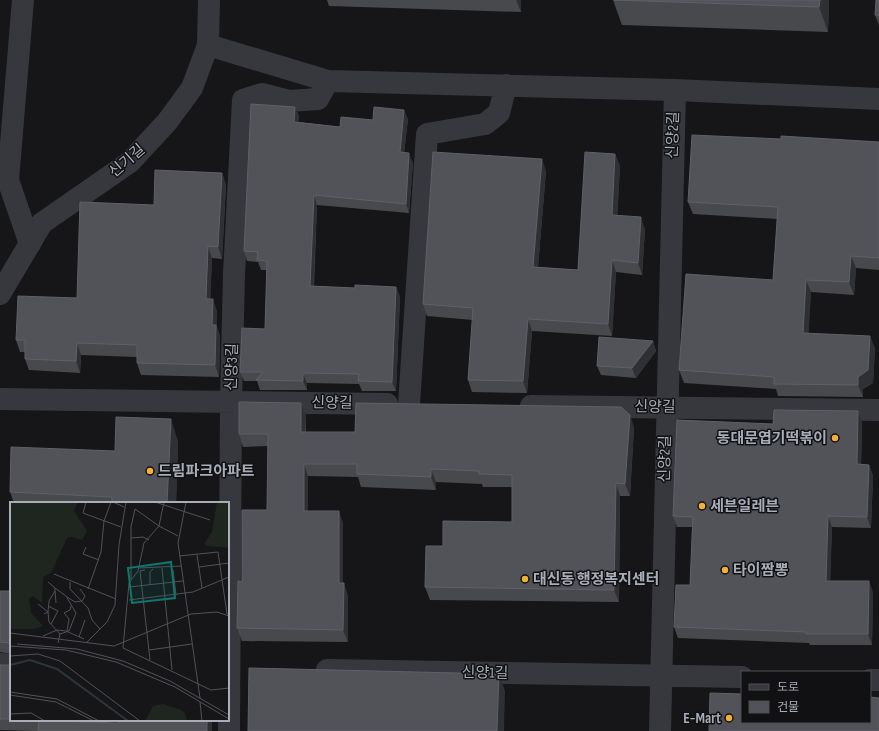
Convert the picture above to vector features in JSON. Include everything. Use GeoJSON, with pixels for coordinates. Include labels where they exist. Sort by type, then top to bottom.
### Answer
{"type":"FeatureCollection","features":[{"type":"Feature","properties":{"kind":"street"},"geometry":{"type":"LineString","coordinates":[[23,0],[8,180],[30,244]]}},
{"type":"Feature","properties":{"kind":"street","name":"신기길"},"geometry":{"type":"LineString","coordinates":[[0,294],[42,224],[130,162],[167,122],[192,88],[208,45],[209,0]]}},
{"type":"Feature","properties":{"kind":"street"},"geometry":{"type":"LineString","coordinates":[[208,45],[328,81],[675,90],[879,99]]}},
{"type":"Feature","properties":{"kind":"street","name":"신양3길"},"geometry":{"type":"LineString","coordinates":[[229,731],[231,402],[234,274],[243,100],[262,94],[289,101],[318,99],[328,81]]}},
{"type":"Feature","properties":{"kind":"street"},"geometry":{"type":"LineString","coordinates":[[410,404],[428,134],[485,124],[499,113],[506,85]]}},
{"type":"Feature","properties":{"kind":"street","name":"신양2길"},"geometry":{"type":"LineString","coordinates":[[660,731],[666,407],[675,90]]}},
{"type":"Feature","properties":{"kind":"street","name":"신양길"},"geometry":{"type":"LineString","coordinates":[[0,399],[433,404]]}},
{"type":"Feature","properties":{"kind":"street","name":"신양길"},"geometry":{"type":"LineString","coordinates":[[511,405],[879,410]]}},
{"type":"Feature","properties":{"kind":"street"},"geometry":{"type":"LineString","coordinates":[[229,668],[253,668]]}},
{"type":"Feature","properties":{"kind":"street","name":"신양1길"},"geometry":{"type":"LineString","coordinates":[[307,670],[741,677]]}},
{"type":"Feature","properties":{"kind":"building"},"geometry":{"type":"Polygon","coordinates":[[[614,0],[820,0],[819,7],[614,0]]]}},
{"type":"Feature","properties":{"kind":"building"},"geometry":{"type":"Polygon","coordinates":[[[876,0],[879,0],[879,15],[875,15],[876,0]]]}},
{"type":"Feature","properties":{"kind":"building"},"geometry":{"type":"Polygon","coordinates":[[[251,104],[295,107],[294,122],[340,127],[341,117],[373,120],[374,107],[404,110],[400,152],[409,153],[406,204],[314,195],[310,286],[355,288],[355,285],[396,287],[392,382],[358,381],[359,374],[305,373],[303,374],[303,381],[256,380],[263,372],[240,372],[242,328],[265,329],[267,261],[257,260],[258,252],[244,251],[251,104]]]}},
{"type":"Feature","properties":{"kind":"building"},"geometry":{"type":"Polygon","coordinates":[[[692,135],[781,139],[781,136],[879,142],[879,258],[851,256],[849,282],[806,280],[803,333],[870,336],[868,370],[858,377],[858,385],[774,384],[774,377],[679,370],[686,274],[773,280],[778,207],[688,202],[692,135]]]}},
{"type":"Feature","properties":{"kind":"building"},"geometry":{"type":"Polygon","coordinates":[[[433,152],[542,159],[533,267],[578,270],[585,152],[615,154],[612,215],[641,217],[638,263],[612,260],[608,324],[528,319],[523,381],[468,380],[473,308],[423,304],[433,152]]]}},
{"type":"Feature","properties":{"kind":"building"},"geometry":{"type":"Polygon","coordinates":[[[155,170],[222,173],[218,247],[208,246],[206,299],[213,299],[212,325],[216,325],[215,365],[137,363],[137,345],[77,343],[76,361],[25,359],[25,340],[16,340],[18,296],[77,298],[80,202],[154,205],[155,170]]]}},
{"type":"Feature","properties":{"kind":"building"},"geometry":{"type":"Polygon","coordinates":[[[599,337],[653,341],[632,368],[597,366],[599,337]]]}},
{"type":"Feature","properties":{"kind":"building"},"geometry":{"type":"Polygon","coordinates":[[[239,402],[301,403],[301,432],[355,432],[356,403],[621,407],[630,415],[625,484],[616,483],[614,590],[425,587],[426,546],[443,546],[443,521],[512,522],[512,475],[479,474],[479,471],[431,469],[431,477],[357,474],[357,464],[304,464],[304,511],[339,511],[339,583],[344,583],[343,630],[237,628],[238,581],[242,582],[242,510],[267,510],[268,434],[239,434],[239,402]]]}},
{"type":"Feature","properties":{"kind":"building"},"geometry":{"type":"Polygon","coordinates":[[[774,410],[858,411],[857,464],[869,465],[867,517],[828,516],[826,581],[869,581],[868,634],[806,634],[806,632],[674,627],[676,585],[690,585],[693,517],[673,516],[677,420],[773,424],[774,410]]]}},
{"type":"Feature","properties":{"kind":"building"},"geometry":{"type":"Polygon","coordinates":[[[116,417],[171,419],[167,502],[112,502],[112,497],[10,492],[11,447],[115,451],[116,417]]]}},
{"type":"Feature","properties":{"kind":"building"},"geometry":{"type":"Polygon","coordinates":[[[0,591],[10,591],[10,643],[0,642],[0,591]]]}},
{"type":"Feature","properties":{"kind":"building"},"geometry":{"type":"Polygon","coordinates":[[[0,665],[10,665],[10,719],[0,719],[0,665]]]}},
{"type":"Feature","properties":{"kind":"building"},"geometry":{"type":"Polygon","coordinates":[[[249,668],[499,674],[497,731],[248,731],[249,668]]]}},
{"type":"Feature","properties":{"kind":"building","name":"E-Mart"},"geometry":{"type":"Polygon","coordinates":[[[710,693],[741,694],[741,723],[871,723],[871,697],[879,698],[879,731],[709,731],[710,693]]]}},
{"type":"Feature","properties":{"kind":"building"},"geometry":{"type":"Polygon","coordinates":[[[39,721],[118,723],[118,721],[207,721],[207,731],[38,731],[39,721]]]}},
{"type":"Feature","properties":{"kind":"place","name":"동대문엽기떡볶이"},"geometry":{"type":"Point","coordinates":[835,438]}},
{"type":"Feature","properties":{"kind":"place","name":"드림파크아파트"},"geometry":{"type":"Point","coordinates":[150,471]}},
{"type":"Feature","properties":{"kind":"place","name":"세븐일레븐"},"geometry":{"type":"Point","coordinates":[702,506]}},
{"type":"Feature","properties":{"kind":"place","name":"타이짬뽕"},"geometry":{"type":"Point","coordinates":[725,570]}},
{"type":"Feature","properties":{"kind":"place","name":"대신동 행정복지센터"},"geometry":{"type":"Point","coordinates":[525,579]}},
{"type":"Feature","properties":{"kind":"place","name":"E-Mart"},"geometry":{"type":"Point","coordinates":[729,718]}}]}
